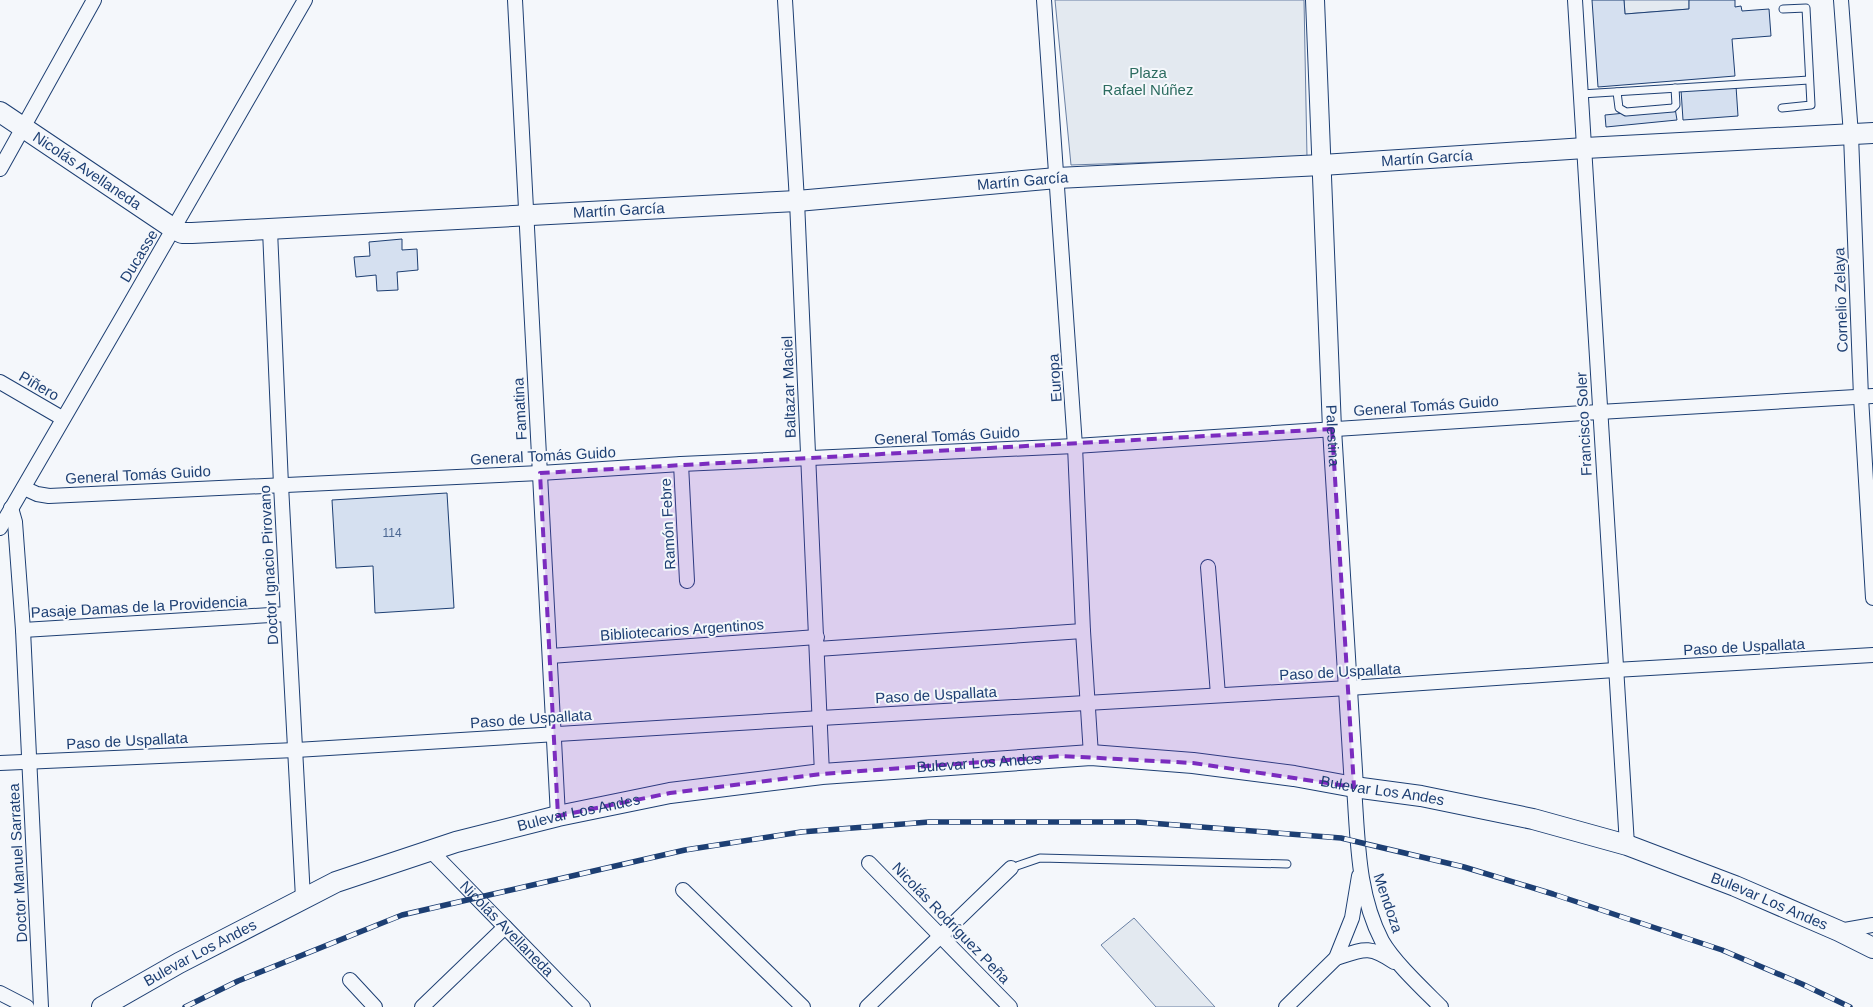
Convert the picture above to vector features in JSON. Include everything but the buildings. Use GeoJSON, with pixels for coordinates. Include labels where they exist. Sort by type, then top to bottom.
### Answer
{"type":"FeatureCollection","features":[{"type":"Feature","properties":{"kind":"main road","name":"Nicolás Avellaneda"},"geometry":{"type":"LineString","coordinates":[[0,112],[174,229]]}},
{"type":"Feature","properties":{"kind":"main road","name":"Martín García"},"geometry":{"type":"LineString","coordinates":[[174,229],[182,233],[270,230],[798,201],[1057,178],[1322,165],[1585,148],[1873,133]]}},
{"type":"Feature","properties":{"kind":"main road","name":"Bulevar Los Andes"},"geometry":{"type":"LineString","coordinates":[[102,1007],[179,963],[336,882],[430,850],[558,816],[670,793],[822,774],[1091,755],[1193,764],[1294,776],[1354,787],[1421,796],[1533,819],[1627,845],[1735,886],[1839,931],[1873,948]]}},
{"type":"Feature","properties":{"kind":"street"},"geometry":{"type":"LineString","coordinates":[[0,169],[94,0]]}},
{"type":"Feature","properties":{"kind":"street","name":"Ducasse"},"geometry":{"type":"LineString","coordinates":[[0,528],[305,0]]}},
{"type":"Feature","properties":{"kind":"street","name":"Famatina"},"geometry":{"type":"LineString","coordinates":[[515,0],[558,816]]}},
{"type":"Feature","properties":{"kind":"street","name":"Baltazar Maciel"},"geometry":{"type":"LineString","coordinates":[[785,0],[798,201],[822,774]]}},
{"type":"Feature","properties":{"kind":"street","name":"Europa"},"geometry":{"type":"LineString","coordinates":[[1044,0],[1076,446],[1083,631],[1091,755]]}},
{"type":"Feature","properties":{"kind":"street","name":"Palestina"},"geometry":{"type":"LineString","coordinates":[[1315,0],[1332,428],[1360,870]]}},
{"type":"Feature","properties":{"kind":"street","name":"Francisco Soler"},"geometry":{"type":"LineString","coordinates":[[1575,0],[1627,845]]}},
{"type":"Feature","properties":{"kind":"street","name":"Cornelio Zelaya"},"geometry":{"type":"LineString","coordinates":[[1841,0],[1867,396],[1873,598]]}},
{"type":"Feature","properties":{"kind":"street","name":"Doctor Ignacio Pirovano"},"geometry":{"type":"LineString","coordinates":[[270,230],[281,486],[304,898]]}},
{"type":"Feature","properties":{"kind":"street","name":"Piñero"},"geometry":{"type":"LineString","coordinates":[[0,382],[62,418]]}},
{"type":"Feature","properties":{"kind":"street","name":"General Tomás Guido"},"geometry":{"type":"LineString","coordinates":[[24,488],[37,494],[49,496],[281,486],[681,464],[1076,446],[1332,428],[1867,396]]}},
{"type":"Feature","properties":{"kind":"street","name":"Ramón Febre"},"geometry":{"type":"LineString","coordinates":[[681,464],[687,581]]}},
{"type":"Feature","properties":{"kind":"street","name":"Doctor Manuel Sarratea"},"geometry":{"type":"LineString","coordinates":[[11,508],[15,522],[23,630],[41,1007]]}},
{"type":"Feature","properties":{"kind":"street"},"geometry":{"type":"LineString","coordinates":[[1208,567],[1218,695]]}},
{"type":"Feature","properties":{"kind":"street","name":"Pasaje Damas de la Providencia"},"geometry":{"type":"LineString","coordinates":[[23,630],[288,614]]}},
{"type":"Feature","properties":{"kind":"street","name":"Bibliotecarios Argentinos"},"geometry":{"type":"LineString","coordinates":[[550,656],[1083,631]]}},
{"type":"Feature","properties":{"kind":"street","name":"Paso de Uspallata"},"geometry":{"type":"LineString","coordinates":[[0,763],[296,750],[821,718],[1088,704],[1873,655]]}},
{"type":"Feature","properties":{"kind":"street","name":"Nicolás Avellaneda"},"geometry":{"type":"LineString","coordinates":[[430,850],[583,1007]]}},
{"type":"Feature","properties":{"kind":"street","name":"Nicolás Rodríguez Peña"},"geometry":{"type":"LineString","coordinates":[[869,863],[1010,1007]]}},
{"type":"Feature","properties":{"kind":"street"},"geometry":{"type":"LineString","coordinates":[[867,1007],[1011,868]]}},
{"type":"Feature","properties":{"kind":"street"},"geometry":{"type":"LineString","coordinates":[[1286,1007],[1336,958],[1352,918],[1360,870]]}},
{"type":"Feature","properties":{"kind":"street","name":"Mendoza"},"geometry":{"type":"LineString","coordinates":[[1360,870],[1371,913],[1383,942],[1405,970],[1441,1007]]}},
{"type":"Feature","properties":{"kind":"street"},"geometry":{"type":"LineString","coordinates":[[683,890],[803,1007]]}},
{"type":"Feature","properties":{"kind":"street"},"geometry":{"type":"LineString","coordinates":[[1839,931],[1873,925]]}},
{"type":"Feature","properties":{"kind":"street"},"geometry":{"type":"LineString","coordinates":[[422,1007],[505,927]]}},
{"type":"Feature","properties":{"kind":"street","name":"Mendoza"},"geometry":{"type":"LineString","coordinates":[[1336,958],[1361,950],[1371,950],[1381,954],[1405,970]]}},
{"type":"Feature","properties":{"kind":"street"},"geometry":{"type":"LineString","coordinates":[[350,980],[375,1007]]}},
{"type":"Feature","properties":{"kind":"street"},"geometry":{"type":"LineString","coordinates":[[0,993],[27,1007]]}},
{"type":"Feature","properties":{"kind":"lane"},"geometry":{"type":"LineString","coordinates":[[1782,108],[1811,105],[1806,8],[1783,9]]}},
{"type":"Feature","properties":{"kind":"lane"},"geometry":{"type":"LineString","coordinates":[[1581,94],[1810,80]]}},
{"type":"Feature","properties":{"kind":"lane"},"geometry":{"type":"LineString","coordinates":[[1617,92],[1619,108],[1626,112],[1673,108],[1676,105],[1675,88]]}},
{"type":"Feature","properties":{"kind":"lane"},"geometry":{"type":"LineString","coordinates":[[1011,868],[1040,858],[1286,864]]}},
{"type":"Feature","properties":{"kind":"highlighted area"},"geometry":{"type":"Polygon","coordinates":[[[1332,429],[1354,787],[1193,763],[1062,756],[822,774],[670,793],[558,816],[540,473],[1332,429]]]}},
{"type":"Feature","properties":{"kind":"green space","name":"Plaza Rafael Núñez"},"geometry":{"type":"Polygon","coordinates":[[[1055,0],[1304,0],[1307,157],[1071,165],[1055,0]]]}},
{"type":"Feature","properties":{"kind":"green space"},"geometry":{"type":"Polygon","coordinates":[[[1624,0],[1689,0],[1689,9],[1625,14],[1624,0]]]}},
{"type":"Feature","properties":{"kind":"green space"},"geometry":{"type":"Polygon","coordinates":[[[1134,918],[1215,1007],[1156,1007],[1101,945],[1134,918]]]}},
{"type":"Feature","properties":{"kind":"railway"},"geometry":{"type":"LineString","coordinates":[[185,1007],[238,981],[402,915],[685,850],[801,832],[929,822],[1137,822],[1341,838],[1464,867],[1553,894],[1722,950],[1850,1007]]}}]}
